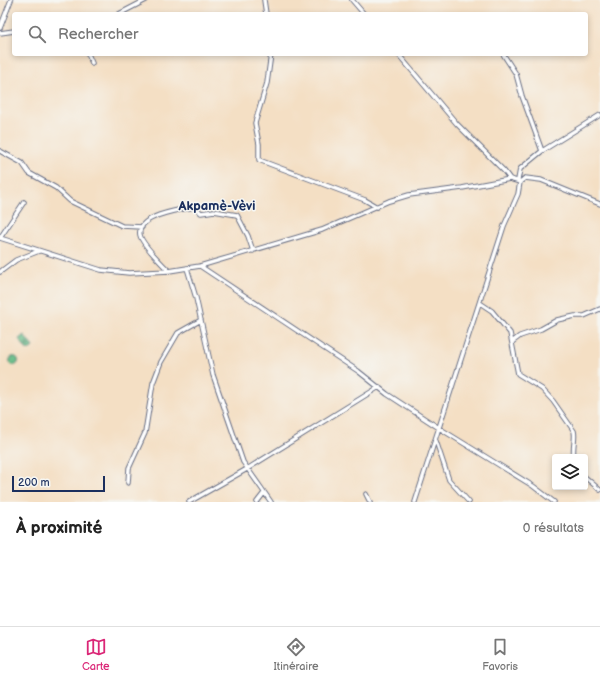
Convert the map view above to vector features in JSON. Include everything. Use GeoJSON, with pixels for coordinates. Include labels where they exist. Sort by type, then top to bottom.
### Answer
{"type":"FeatureCollection","features":[{"type":"Feature","properties":{"kind":"street"},"geometry":{"type":"LineString","coordinates":[[11,0],[0,29],[0,33],[12,31]]}},
{"type":"Feature","properties":{"kind":"street"},"geometry":{"type":"LineString","coordinates":[[123,12],[146,0]]}},
{"type":"Feature","properties":{"kind":"street"},"geometry":{"type":"LineString","coordinates":[[264,0],[266,12]]}},
{"type":"Feature","properties":{"kind":"street"},"geometry":{"type":"LineString","coordinates":[[359,0],[354,2],[362,12]]}},
{"type":"Feature","properties":{"kind":"street"},"geometry":{"type":"LineString","coordinates":[[89,56],[92,63]]}},
{"type":"Feature","properties":{"kind":"street"},"geometry":{"type":"LineString","coordinates":[[271,56],[267,83],[255,123],[259,144],[259,160],[365,200],[377,207]]}},
{"type":"Feature","properties":{"kind":"street"},"geometry":{"type":"LineString","coordinates":[[400,56],[457,124],[504,171],[510,179]]}},
{"type":"Feature","properties":{"kind":"street"},"geometry":{"type":"LineString","coordinates":[[504,56],[516,74],[522,96],[542,151]]}},
{"type":"Feature","properties":{"kind":"street"},"geometry":{"type":"LineString","coordinates":[[416,502],[504,226],[518,194],[520,169],[542,151],[600,115]]}},
{"type":"Feature","properties":{"kind":"street"},"geometry":{"type":"LineString","coordinates":[[0,152],[22,163],[29,174],[56,188],[70,201],[122,226],[142,226],[160,214],[172,210],[196,207],[201,213],[205,211],[237,215],[248,236],[253,250]]}},
{"type":"Feature","properties":{"kind":"street"},"geometry":{"type":"LineString","coordinates":[[24,202],[0,238],[86,266],[117,273],[169,271],[200,266],[322,230],[409,195],[462,188],[510,179],[519,181],[525,178],[541,180],[600,204]]}},
{"type":"Feature","properties":{"kind":"street"},"geometry":{"type":"LineString","coordinates":[[142,226],[140,232],[141,238],[155,258],[169,271]]}},
{"type":"Feature","properties":{"kind":"street"},"geometry":{"type":"LineString","coordinates":[[0,272],[16,260],[39,251]]}},
{"type":"Feature","properties":{"kind":"street"},"geometry":{"type":"LineString","coordinates":[[200,266],[358,371],[439,428],[533,486],[554,502]]}},
{"type":"Feature","properties":{"kind":"street"},"geometry":{"type":"LineString","coordinates":[[187,268],[201,320],[213,375],[247,469],[271,502]]}},
{"type":"Feature","properties":{"kind":"street"},"geometry":{"type":"LineString","coordinates":[[480,303],[486,306],[507,327],[512,342],[518,374],[542,389],[553,401],[574,430],[575,434],[572,449],[573,454]]}},
{"type":"Feature","properties":{"kind":"street"},"geometry":{"type":"LineString","coordinates":[[512,342],[520,336],[541,329],[557,320],[575,316],[584,316],[600,309]]}},
{"type":"Feature","properties":{"kind":"street"},"geometry":{"type":"LineString","coordinates":[[128,483],[129,468],[145,433],[153,383],[161,362],[178,333],[201,320]]}},
{"type":"Feature","properties":{"kind":"street"},"geometry":{"type":"LineString","coordinates":[[189,502],[247,469],[379,387]]}},
{"type":"Feature","properties":{"kind":"street"},"geometry":{"type":"LineString","coordinates":[[436,440],[449,480],[469,502]]}},
{"type":"Feature","properties":{"kind":"street"},"geometry":{"type":"LineString","coordinates":[[588,480],[600,490]]}},
{"type":"Feature","properties":{"kind":"street"},"geometry":{"type":"LineString","coordinates":[[257,502],[264,493]]}},
{"type":"Feature","properties":{"kind":"street"},"geometry":{"type":"LineString","coordinates":[[366,494],[370,502]]}},
{"type":"Feature","properties":{"kind":"green space"},"geometry":{"type":"Polygon","coordinates":[[[24,335],[33,347],[29,350],[26,349],[19,339],[24,335]]]}},
{"type":"Feature","properties":{"kind":"green space"},"geometry":{"type":"Polygon","coordinates":[[[14,356],[19,361],[14,366],[9,361],[14,356]]]}},
{"type":"Feature","properties":{"kind":"district","name":"Akpamè-Vèvi"},"geometry":{"type":"Point","coordinates":[217,205]}}]}
